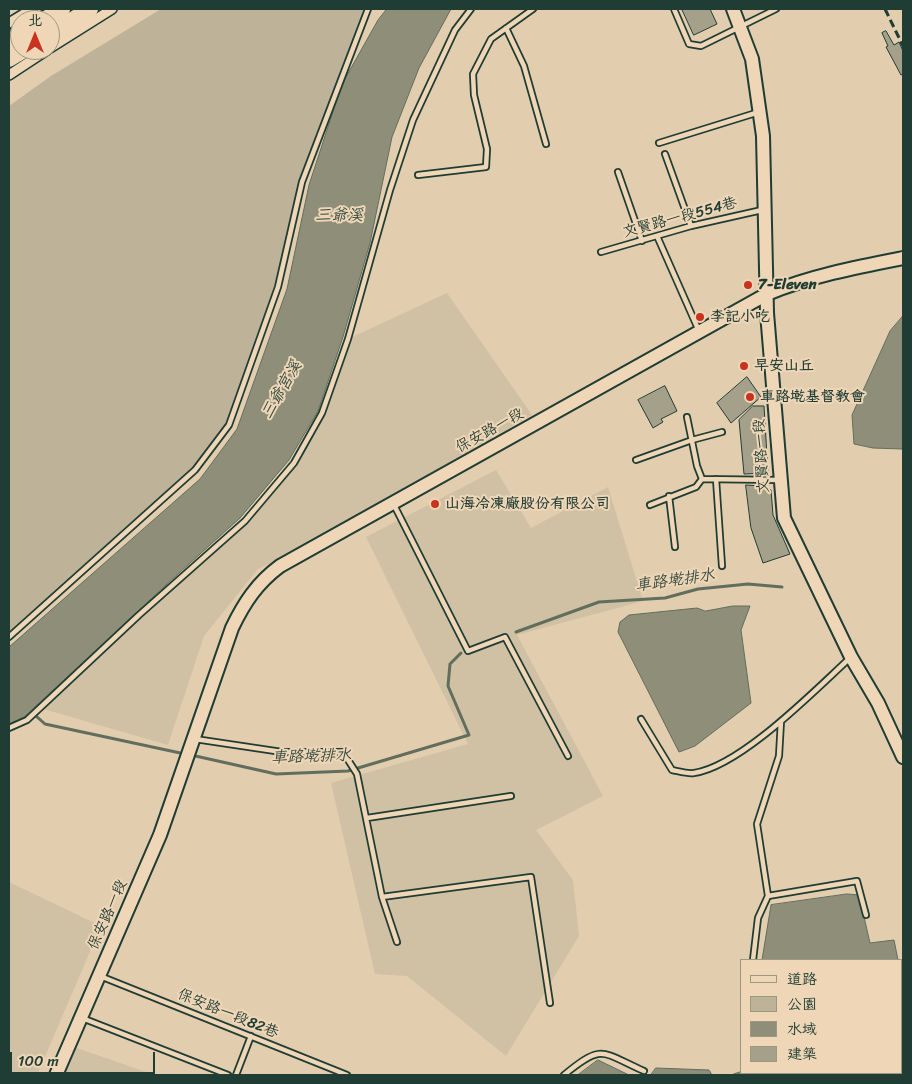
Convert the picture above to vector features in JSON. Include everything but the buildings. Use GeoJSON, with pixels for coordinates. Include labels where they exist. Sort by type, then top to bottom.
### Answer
{"type":"FeatureCollection","features":[{"type":"Feature","properties":{"kind":"highway"},"geometry":{"type":"LineString","coordinates":[[60,28],[90,9]]}},
{"type":"Feature","properties":{"kind":"street"},"geometry":{"type":"LineString","coordinates":[[9,23],[32,9]]}},
{"type":"Feature","properties":{"kind":"street"},"geometry":{"type":"LineString","coordinates":[[60,42],[112,9]]}},
{"type":"Feature","properties":{"kind":"street","name":"文賢路一段"},"geometry":{"type":"LineString","coordinates":[[733,9],[742,26],[752,59],[760,112],[766,209],[767,294],[779,480],[786,524],[851,657],[878,703],[903,757]]}},
{"type":"Feature","properties":{"kind":"street"},"geometry":{"type":"LineString","coordinates":[[10,66],[24,60]]}},
{"type":"Feature","properties":{"kind":"street","name":"保安路一段"},"geometry":{"type":"LineString","coordinates":[[56,1075],[160,835],[186,767],[232,628],[255,588],[280,566],[767,294],[785,286],[852,268],[903,258]]}},
{"type":"Feature","properties":{"kind":"lane"},"geometry":{"type":"LineString","coordinates":[[9,637],[195,470],[229,425],[278,287],[302,182],[368,9]]}},
{"type":"Feature","properties":{"kind":"lane"},"geometry":{"type":"LineString","coordinates":[[9,728],[28,720],[139,615],[245,521],[294,463],[322,413],[348,339],[390,190],[413,120],[455,30],[471,9]]}},
{"type":"Feature","properties":{"kind":"lane"},"geometry":{"type":"LineString","coordinates":[[418,175],[486,167],[487,149],[474,95],[474,74],[491,39],[533,9]]}},
{"type":"Feature","properties":{"kind":"lane"},"geometry":{"type":"LineString","coordinates":[[674,9],[689,44],[701,46],[776,9]]}},
{"type":"Feature","properties":{"kind":"lane"},"geometry":{"type":"LineString","coordinates":[[506,28],[524,66],[546,144]]}},
{"type":"Feature","properties":{"kind":"lane"},"geometry":{"type":"LineString","coordinates":[[659,142],[760,112]]}},
{"type":"Feature","properties":{"kind":"lane"},"geometry":{"type":"LineString","coordinates":[[665,154],[691,226]]}},
{"type":"Feature","properties":{"kind":"lane"},"geometry":{"type":"LineString","coordinates":[[618,172],[642,241]]}},
{"type":"Feature","properties":{"kind":"lane","name":"文賢路一段554巷"},"geometry":{"type":"LineString","coordinates":[[601,252],[691,226],[766,209]]}},
{"type":"Feature","properties":{"kind":"lane"},"geometry":{"type":"LineString","coordinates":[[657,236],[699,332]]}},
{"type":"Feature","properties":{"kind":"lane"},"geometry":{"type":"LineString","coordinates":[[687,417],[697,466],[702,479]]}},
{"type":"Feature","properties":{"kind":"lane"},"geometry":{"type":"LineString","coordinates":[[636,460],[692,440],[722,432]]}},
{"type":"Feature","properties":{"kind":"lane"},"geometry":{"type":"LineString","coordinates":[[702,479],[779,480]]}},
{"type":"Feature","properties":{"kind":"lane"},"geometry":{"type":"LineString","coordinates":[[650,505],[696,487],[702,479]]}},
{"type":"Feature","properties":{"kind":"lane"},"geometry":{"type":"LineString","coordinates":[[716,479],[722,566]]}},
{"type":"Feature","properties":{"kind":"lane"},"geometry":{"type":"LineString","coordinates":[[669,496],[675,547]]}},
{"type":"Feature","properties":{"kind":"lane"},"geometry":{"type":"LineString","coordinates":[[393,502],[468,651],[505,637],[568,756]]}},
{"type":"Feature","properties":{"kind":"lane"},"geometry":{"type":"LineString","coordinates":[[641,720],[672,770],[693,773],[722,764],[781,721],[851,657]]}},
{"type":"Feature","properties":{"kind":"lane"},"geometry":{"type":"LineString","coordinates":[[753,959],[758,918],[768,896],[757,824],[779,756],[781,721]]}},
{"type":"Feature","properties":{"kind":"lane"},"geometry":{"type":"LineString","coordinates":[[194,741],[282,752],[342,752],[353,765],[357,774],[382,896],[397,942]]}},
{"type":"Feature","properties":{"kind":"lane"},"geometry":{"type":"LineString","coordinates":[[367,818],[511,796]]}},
{"type":"Feature","properties":{"kind":"lane"},"geometry":{"type":"LineString","coordinates":[[382,896],[531,877],[550,1003]]}},
{"type":"Feature","properties":{"kind":"lane"},"geometry":{"type":"LineString","coordinates":[[768,896],[857,881],[866,915]]}},
{"type":"Feature","properties":{"kind":"lane","name":"保安路一段82巷"},"geometry":{"type":"LineString","coordinates":[[99,975],[347,1075]]}},
{"type":"Feature","properties":{"kind":"lane"},"geometry":{"type":"LineString","coordinates":[[81,1017],[228,1075]]}},
{"type":"Feature","properties":{"kind":"lane"},"geometry":{"type":"LineString","coordinates":[[236,1075],[251,1036]]}},
{"type":"Feature","properties":{"kind":"lane"},"geometry":{"type":"LineString","coordinates":[[564,1075],[588,1056],[602,1052],[644,1071]]}},
{"type":"Feature","properties":{"kind":"shaded area"},"geometry":{"type":"Polygon","coordinates":[[[447,293],[532,415],[289,554],[258,569],[204,636],[168,745],[40,708],[245,521],[294,463],[322,413],[348,339],[447,293]]]}},
{"type":"Feature","properties":{"kind":"shaded area"},"geometry":{"type":"Polygon","coordinates":[[[496,470],[531,528],[608,487],[643,601],[517,635],[603,796],[536,830],[573,880],[579,936],[506,1056],[407,976],[375,974],[331,783],[468,744],[366,537],[496,470]]]}},
{"type":"Feature","properties":{"kind":"shaded area"},"geometry":{"type":"Polygon","coordinates":[[[9,882],[101,926],[37,1075],[9,1075],[9,882]]]}},
{"type":"Feature","properties":{"kind":"shaded area"},"geometry":{"type":"Polygon","coordinates":[[[71,1046],[155,1075],[59,1075],[71,1046]]]}},
{"type":"Feature","properties":{"kind":"green space"},"geometry":{"type":"Polygon","coordinates":[[[161,9],[368,9],[302,182],[278,287],[229,425],[195,470],[9,637],[9,106],[51,76],[161,9]]]}},
{"type":"Feature","properties":{"kind":"water","name":"三爺溪"},"geometry":{"type":"Polygon","coordinates":[[[387,9],[451,9],[419,68],[392,137],[370,243],[343,337],[318,411],[289,460],[240,518],[24,717],[9,724],[9,647],[200,479],[237,429],[287,289],[309,185],[342,84],[378,20],[387,9]]]}},
{"type":"Feature","properties":{"kind":"water"},"geometry":{"type":"Polygon","coordinates":[[[903,316],[902,449],[873,448],[854,444],[852,415],[890,331],[903,316]]]}},
{"type":"Feature","properties":{"kind":"water"},"geometry":{"type":"Polygon","coordinates":[[[733,606],[750,606],[741,630],[751,703],[695,746],[679,752],[618,632],[620,622],[629,615],[697,608],[705,611],[733,606]]]}},
{"type":"Feature","properties":{"kind":"water"},"geometry":{"type":"Polygon","coordinates":[[[847,894],[859,895],[870,943],[894,940],[898,959],[762,959],[771,905],[847,894]]]}},
{"type":"Feature","properties":{"kind":"water"},"geometry":{"type":"Polygon","coordinates":[[[902,981],[903,988],[902,1062],[902,981]]]}},
{"type":"Feature","properties":{"kind":"water"},"geometry":{"type":"Polygon","coordinates":[[[598,1060],[629,1075],[578,1075],[598,1060]]]}},
{"type":"Feature","properties":{"kind":"water"},"geometry":{"type":"Polygon","coordinates":[[[656,1068],[709,1070],[712,1075],[651,1075],[656,1068]]]}},
{"type":"Feature","properties":{"kind":"water"},"geometry":{"type":"Polygon","coordinates":[[[740,1072],[740,1074],[878,1074],[875,1075],[734,1074],[740,1072]]]}},
{"type":"Feature","properties":{"kind":"waterway","name":"車路墘排水"},"geometry":{"type":"LineString","coordinates":[[516,632],[599,602],[665,598],[698,589],[748,584],[782,587]]}},
{"type":"Feature","properties":{"kind":"waterway","name":"車路墘排水"},"geometry":{"type":"LineString","coordinates":[[191,755],[276,774],[348,771],[469,735],[448,686],[450,664],[461,653]]}},
{"type":"Feature","properties":{"kind":"waterway","name":"車路墘排水"},"geometry":{"type":"LineString","coordinates":[[36,716],[45,724],[185,754]]}},
{"type":"Feature","properties":{"kind":"railway"},"geometry":{"type":"LineString","coordinates":[[885,9],[903,46]]}},
{"type":"Feature","properties":{"kind":"place","name":"7-Eleven"},"geometry":{"type":"Point","coordinates":[748,285]}},
{"type":"Feature","properties":{"kind":"place","name":"李記小吃"},"geometry":{"type":"Point","coordinates":[700,317]}},
{"type":"Feature","properties":{"kind":"place","name":"早安山丘"},"geometry":{"type":"Point","coordinates":[744,366]}},
{"type":"Feature","properties":{"kind":"place","name":"車路墘基督教會"},"geometry":{"type":"Point","coordinates":[750,397]}},
{"type":"Feature","properties":{"kind":"place","name":"山海冷凍廠股份有限公司"},"geometry":{"type":"Point","coordinates":[435,504]}},
{"type":"Feature","properties":{"kind":"water label","name":"三爺宮溪"},"geometry":{"type":"Point","coordinates":[282,390]}}]}
